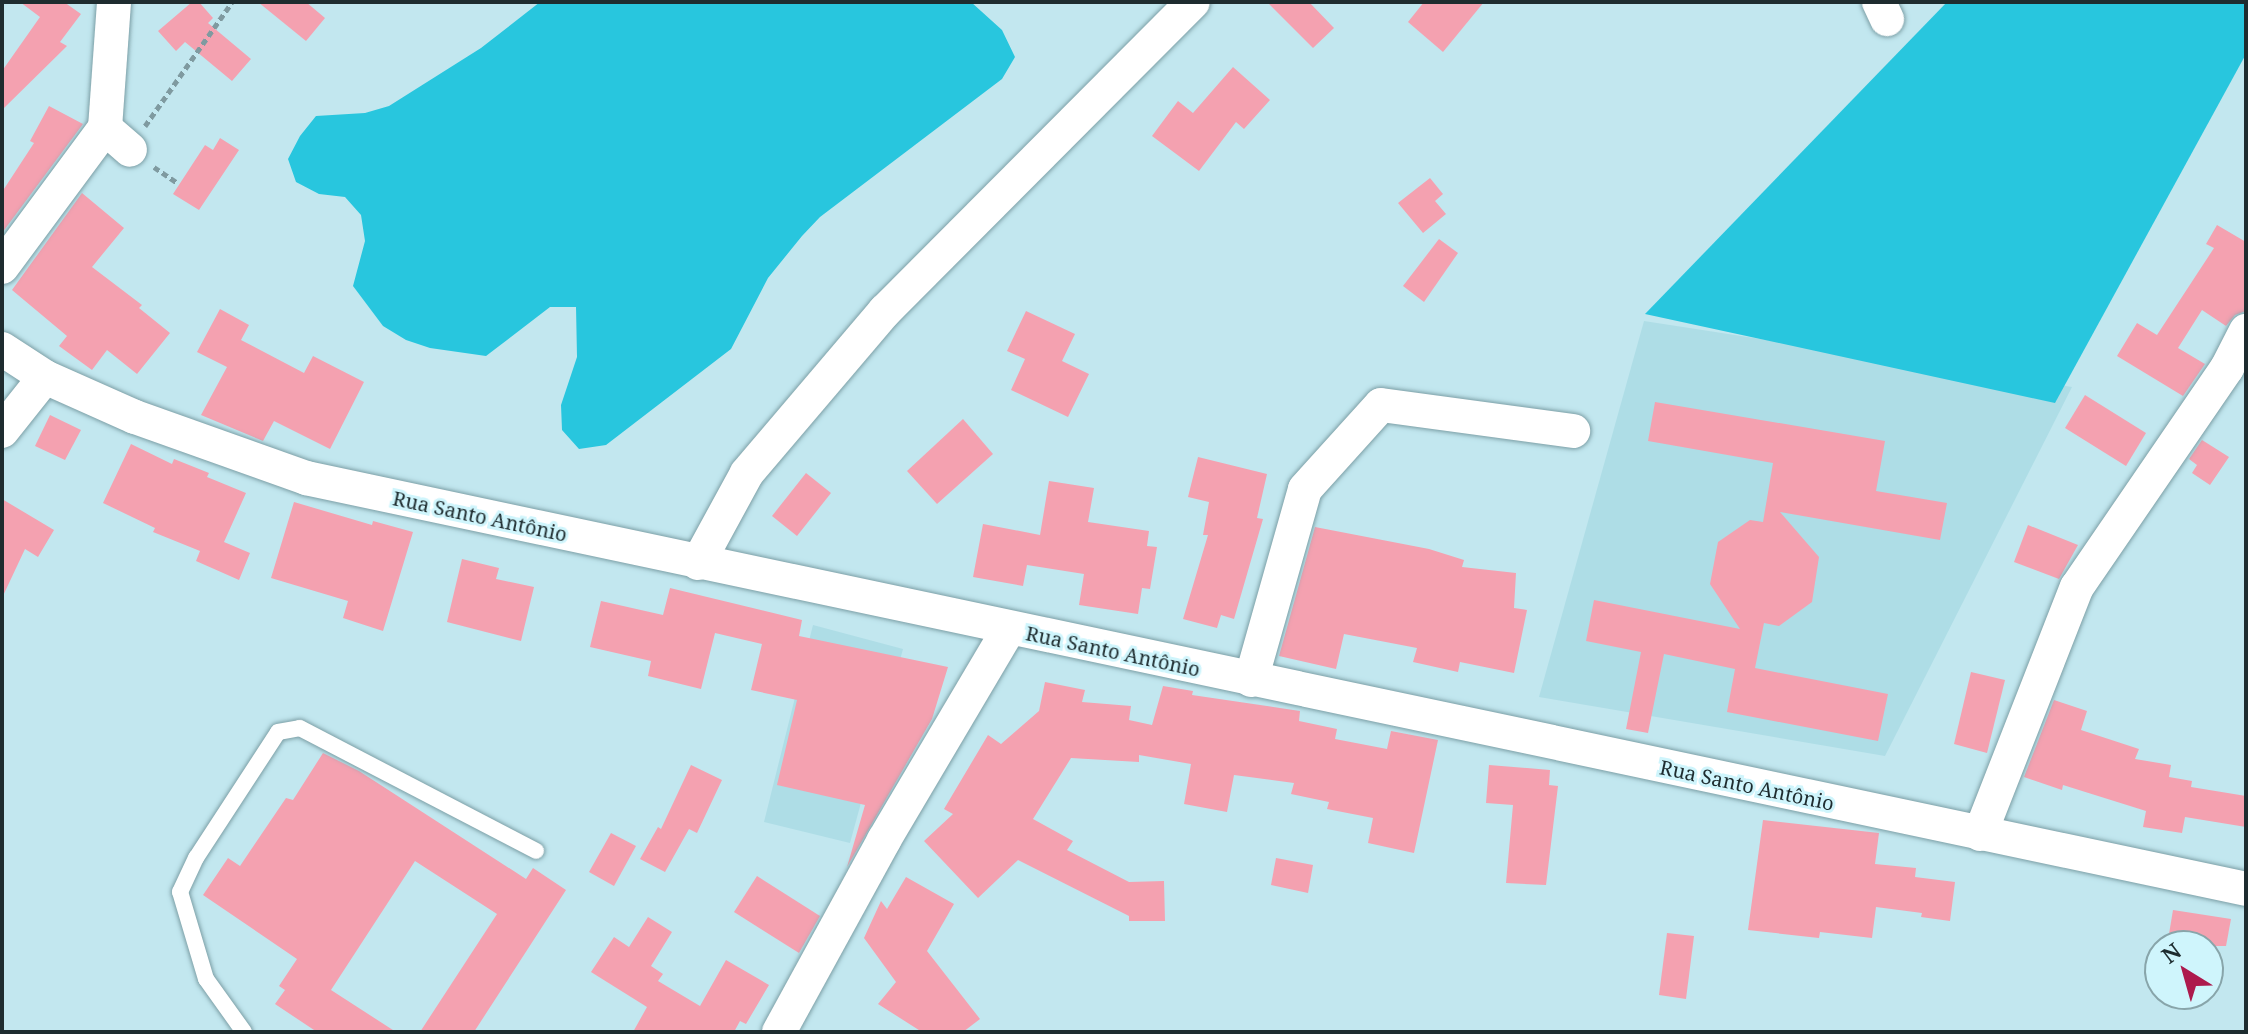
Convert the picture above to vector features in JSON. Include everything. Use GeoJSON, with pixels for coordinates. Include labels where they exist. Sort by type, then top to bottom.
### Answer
{"type":"FeatureCollection","features":[{"type":"Feature","properties":{"kind":"street"},"geometry":{"type":"LineString","coordinates":[[2,267],[118,139],[114,2]]}},
{"type":"Feature","properties":{"kind":"street"},"geometry":{"type":"LineString","coordinates":[[698,563],[747,473],[885,311],[1193,2]]}},
{"type":"Feature","properties":{"kind":"street"},"geometry":{"type":"LineString","coordinates":[[1980,834],[2077,587],[2227,368],[2246,331]]}},
{"type":"Feature","properties":{"kind":"street","name":"Rua Santo Antônio"},"geometry":{"type":"LineString","coordinates":[[2,349],[45,377],[135,417],[306,478],[1008,630],[2246,889]]}},
{"type":"Feature","properties":{"kind":"street"},"geometry":{"type":"LineString","coordinates":[[2,431],[45,377]]}},
{"type":"Feature","properties":{"kind":"street"},"geometry":{"type":"LineString","coordinates":[[1251,680],[1305,489],[1381,405],[1573,431]]}},
{"type":"Feature","properties":{"kind":"street"},"geometry":{"type":"LineString","coordinates":[[779,1032],[884,840],[1008,630]]}},
{"type":"Feature","properties":{"kind":"lane"},"geometry":{"type":"LineString","coordinates":[[244,1032],[206,979],[180,892],[196,858],[278,732],[300,728],[536,851]]}},
{"type":"Feature","properties":{"kind":"path"},"geometry":{"type":"LineString","coordinates":[[176,182],[118,139],[232,2]]}},
{"type":"Feature","properties":{"kind":"shaded area"},"geometry":{"type":"Polygon","coordinates":[[[540,2],[971,2],[1002,30],[1015,57],[1002,79],[820,217],[768,278],[731,349],[606,445],[579,449],[562,430],[561,405],[577,357],[576,307],[550,307],[486,356],[430,348],[406,340],[383,326],[353,286],[365,241],[361,215],[345,197],[319,194],[296,182],[288,159],[300,136],[316,116],[365,113],[389,106],[481,48],[540,2]]]}},
{"type":"Feature","properties":{"kind":"shaded area"},"geometry":{"type":"Polygon","coordinates":[[[1947,2],[2246,2],[2246,54],[2055,403],[1645,314],[1947,2]]]}},
{"type":"Feature","properties":{"kind":"shaded area"},"geometry":{"type":"Polygon","coordinates":[[[1644,321],[2072,387],[1885,756],[1539,697],[1644,321]]]}},
{"type":"Feature","properties":{"kind":"shaded area"},"geometry":{"type":"Polygon","coordinates":[[[813,625],[903,649],[850,843],[764,822],[813,625]]]}},
{"type":"Feature","properties":{"kind":"building"},"geometry":{"type":"Polygon","coordinates":[[[20,2],[64,2],[81,14],[60,42],[67,46],[2,110],[2,71],[40,17],[20,2]]]}},
{"type":"Feature","properties":{"kind":"building"},"geometry":{"type":"Polygon","coordinates":[[[192,2],[199,2],[213,18],[208,23],[251,59],[232,81],[185,42],[176,51],[158,31],[192,2]]]}},
{"type":"Feature","properties":{"kind":"building"},"geometry":{"type":"Polygon","coordinates":[[[258,2],[306,2],[325,18],[306,41],[258,2]]]}},
{"type":"Feature","properties":{"kind":"building"},"geometry":{"type":"Polygon","coordinates":[[[1267,2],[1309,2],[1334,28],[1313,48],[1267,2]]]}},
{"type":"Feature","properties":{"kind":"building"},"geometry":{"type":"Polygon","coordinates":[[[1424,2],[1484,2],[1443,52],[1408,22],[1424,2]]]}},
{"type":"Feature","properties":{"kind":"building"},"geometry":{"type":"Polygon","coordinates":[[[1233,67],[1270,100],[1244,129],[1236,122],[1199,171],[1152,136],[1178,101],[1193,113],[1233,67]]]}},
{"type":"Feature","properties":{"kind":"building"},"geometry":{"type":"Polygon","coordinates":[[[49,106],[83,124],[2,233],[2,192],[34,143],[30,141],[49,106]]]}},
{"type":"Feature","properties":{"kind":"building"},"geometry":{"type":"Polygon","coordinates":[[[220,138],[239,150],[199,210],[173,194],[205,145],[213,150],[220,138]]]}},
{"type":"Feature","properties":{"kind":"building"},"geometry":{"type":"Polygon","coordinates":[[[1430,178],[1443,194],[1435,201],[1446,214],[1423,233],[1398,203],[1430,178]]]}},
{"type":"Feature","properties":{"kind":"building"},"geometry":{"type":"Polygon","coordinates":[[[82,193],[124,228],[92,267],[142,305],[139,308],[170,333],[137,374],[107,350],[92,370],[59,346],[67,336],[12,290],[82,193]]]}},
{"type":"Feature","properties":{"kind":"building"},"geometry":{"type":"Polygon","coordinates":[[[2217,225],[2246,242],[2246,311],[2235,315],[2226,326],[2202,310],[2178,348],[2205,364],[2183,396],[2117,356],[2137,323],[2157,335],[2214,248],[2206,244],[2217,225]]]}},
{"type":"Feature","properties":{"kind":"building"},"geometry":{"type":"Polygon","coordinates":[[[1439,239],[1458,253],[1424,302],[1403,286],[1439,239]]]}},
{"type":"Feature","properties":{"kind":"building"},"geometry":{"type":"Polygon","coordinates":[[[220,309],[249,325],[241,340],[304,373],[313,356],[364,382],[330,449],[274,421],[263,441],[201,415],[227,367],[197,352],[220,309]]]}},
{"type":"Feature","properties":{"kind":"building"},"geometry":{"type":"Polygon","coordinates":[[[1026,311],[1075,334],[1062,361],[1089,374],[1068,417],[1011,390],[1025,359],[1007,351],[1026,311]]]}},
{"type":"Feature","properties":{"kind":"building"},"geometry":{"type":"Polygon","coordinates":[[[2085,395],[2146,433],[2126,466],[2065,428],[2085,395]]]}},
{"type":"Feature","properties":{"kind":"building"},"geometry":{"type":"Polygon","coordinates":[[[1655,402],[1885,441],[1876,491],[1947,503],[1940,540],[1780,512],[1819,557],[1812,602],[1779,626],[1764,623],[1755,668],[1888,694],[1878,741],[1727,712],[1735,669],[1664,654],[1648,733],[1626,729],[1641,652],[1586,641],[1594,600],[1740,629],[1710,584],[1718,542],[1750,520],[1763,522],[1773,463],[1648,441],[1655,402]]]}},
{"type":"Feature","properties":{"kind":"building"},"geometry":{"type":"Polygon","coordinates":[[[50,415],[81,430],[65,460],[35,446],[50,415]]]}},
{"type":"Feature","properties":{"kind":"building"},"geometry":{"type":"Polygon","coordinates":[[[963,419],[993,454],[937,504],[907,471],[963,419]]]}},
{"type":"Feature","properties":{"kind":"building"},"geometry":{"type":"Polygon","coordinates":[[[2202,440],[2229,457],[2210,485],[2192,473],[2197,465],[2189,459],[2202,440]]]}},
{"type":"Feature","properties":{"kind":"building"},"geometry":{"type":"Polygon","coordinates":[[[131,444],[172,464],[174,459],[209,473],[207,477],[246,493],[224,542],[250,553],[239,580],[196,561],[200,551],[153,532],[155,528],[103,503],[131,444]]]}},
{"type":"Feature","properties":{"kind":"building"},"geometry":{"type":"Polygon","coordinates":[[[1198,457],[1267,474],[1257,518],[1263,519],[1234,619],[1221,615],[1217,628],[1183,619],[1208,535],[1203,535],[1209,502],[1188,497],[1198,457]]]}},
{"type":"Feature","properties":{"kind":"building"},"geometry":{"type":"Polygon","coordinates":[[[806,473],[831,493],[797,536],[772,516],[806,473]]]}},
{"type":"Feature","properties":{"kind":"building"},"geometry":{"type":"Polygon","coordinates":[[[1049,481],[1094,488],[1088,522],[1149,531],[1147,546],[1157,547],[1150,589],[1142,588],[1138,614],[1079,605],[1084,574],[1027,565],[1023,586],[973,577],[983,524],[1040,535],[1049,481]]]}},
{"type":"Feature","properties":{"kind":"building"},"geometry":{"type":"Polygon","coordinates":[[[2,499],[54,530],[38,557],[25,549],[2,598],[2,499]]]}},
{"type":"Feature","properties":{"kind":"building"},"geometry":{"type":"Polygon","coordinates":[[[294,502],[372,525],[373,521],[413,532],[383,631],[343,618],[348,601],[271,578],[294,502]]]}},
{"type":"Feature","properties":{"kind":"building"},"geometry":{"type":"Polygon","coordinates":[[[2028,525],[2078,545],[2059,579],[2014,562],[2028,525]]]}},
{"type":"Feature","properties":{"kind":"building"},"geometry":{"type":"Polygon","coordinates":[[[1315,527],[1429,549],[1464,560],[1462,567],[1516,573],[1514,608],[1527,610],[1514,673],[1460,662],[1458,672],[1413,662],[1417,648],[1344,634],[1336,669],[1279,656],[1315,527]]]}},
{"type":"Feature","properties":{"kind":"building"},"geometry":{"type":"Polygon","coordinates":[[[462,559],[499,568],[496,579],[534,587],[521,641],[447,622],[462,559]]]}},
{"type":"Feature","properties":{"kind":"building"},"geometry":{"type":"Polygon","coordinates":[[[670,588],[802,620],[799,636],[948,667],[932,719],[847,867],[865,805],[777,785],[797,700],[751,690],[762,644],[715,633],[701,689],[648,676],[651,661],[590,647],[601,601],[663,615],[670,588]]]}},
{"type":"Feature","properties":{"kind":"building"},"geometry":{"type":"Polygon","coordinates":[[[1971,672],[2005,680],[1987,753],[1954,744],[1971,672]]]}},
{"type":"Feature","properties":{"kind":"building"},"geometry":{"type":"Polygon","coordinates":[[[1045,682],[1085,690],[1082,702],[1131,706],[1129,720],[1152,725],[1163,686],[1193,691],[1192,695],[1300,711],[1299,721],[1337,729],[1335,739],[1387,749],[1391,731],[1438,740],[1414,853],[1368,843],[1373,818],[1327,809],[1329,802],[1291,794],[1294,783],[1234,775],[1227,812],[1184,804],[1191,764],[1139,755],[1139,762],[1071,758],[1033,819],[1073,841],[1067,850],[1129,882],[1164,881],[1165,921],[1129,921],[1129,916],[1018,860],[978,898],[924,841],[953,814],[944,809],[988,735],[1001,744],[1039,711],[1045,682]]]}},
{"type":"Feature","properties":{"kind":"building"},"geometry":{"type":"Polygon","coordinates":[[[2054,700],[2087,711],[2081,730],[2139,749],[2135,759],[2171,765],[2169,777],[2192,781],[2191,787],[2246,796],[2246,827],[2185,817],[2182,833],[2143,827],[2146,811],[2063,785],[2062,790],[2024,777],[2054,700]]]}},
{"type":"Feature","properties":{"kind":"building"},"geometry":{"type":"Polygon","coordinates":[[[323,753],[359,771],[526,879],[533,868],[566,890],[474,1032],[420,1032],[497,914],[415,861],[331,990],[396,1032],[317,1032],[275,1004],[285,990],[279,986],[297,959],[203,895],[228,858],[240,866],[286,798],[293,800],[323,753]]]}},
{"type":"Feature","properties":{"kind":"building"},"geometry":{"type":"Polygon","coordinates":[[[691,765],[722,780],[697,833],[689,829],[665,872],[640,859],[658,827],[661,829],[691,765]]]}},
{"type":"Feature","properties":{"kind":"building"},"geometry":{"type":"Polygon","coordinates":[[[1489,765],[1550,770],[1549,785],[1558,786],[1546,885],[1506,883],[1513,805],[1486,803],[1489,765]]]}},
{"type":"Feature","properties":{"kind":"building"},"geometry":{"type":"Polygon","coordinates":[[[1763,820],[1879,833],[1875,864],[1916,868],[1915,877],[1955,882],[1950,921],[1921,917],[1922,913],[1876,907],[1872,938],[1820,932],[1819,938],[1748,930],[1763,820]]]}},
{"type":"Feature","properties":{"kind":"building"},"geometry":{"type":"Polygon","coordinates":[[[611,833],[636,846],[614,886],[589,872],[611,833]]]}},
{"type":"Feature","properties":{"kind":"building"},"geometry":{"type":"Polygon","coordinates":[[[1276,858],[1313,865],[1308,893],[1271,885],[1276,858]]]}},
{"type":"Feature","properties":{"kind":"building"},"geometry":{"type":"Polygon","coordinates":[[[757,876],[820,916],[799,953],[734,912],[757,876]]]}},
{"type":"Feature","properties":{"kind":"building"},"geometry":{"type":"Polygon","coordinates":[[[906,877],[954,904],[927,951],[980,1019],[963,1032],[922,1032],[878,1004],[896,982],[864,938],[881,901],[887,909],[906,877]]]}},
{"type":"Feature","properties":{"kind":"building"},"geometry":{"type":"Polygon","coordinates":[[[2173,910],[2231,919],[2226,946],[2224,930],[2170,930],[2173,910]]]}},
{"type":"Feature","properties":{"kind":"building"},"geometry":{"type":"Polygon","coordinates":[[[648,917],[672,932],[651,966],[663,974],[658,981],[700,1006],[726,960],[769,985],[746,1024],[740,1021],[734,1032],[633,1032],[647,1007],[591,972],[614,937],[629,947],[648,917]]]}},
{"type":"Feature","properties":{"kind":"building"},"geometry":{"type":"Polygon","coordinates":[[[1667,933],[1694,936],[1686,999],[1659,995],[1667,933]]]}}]}
